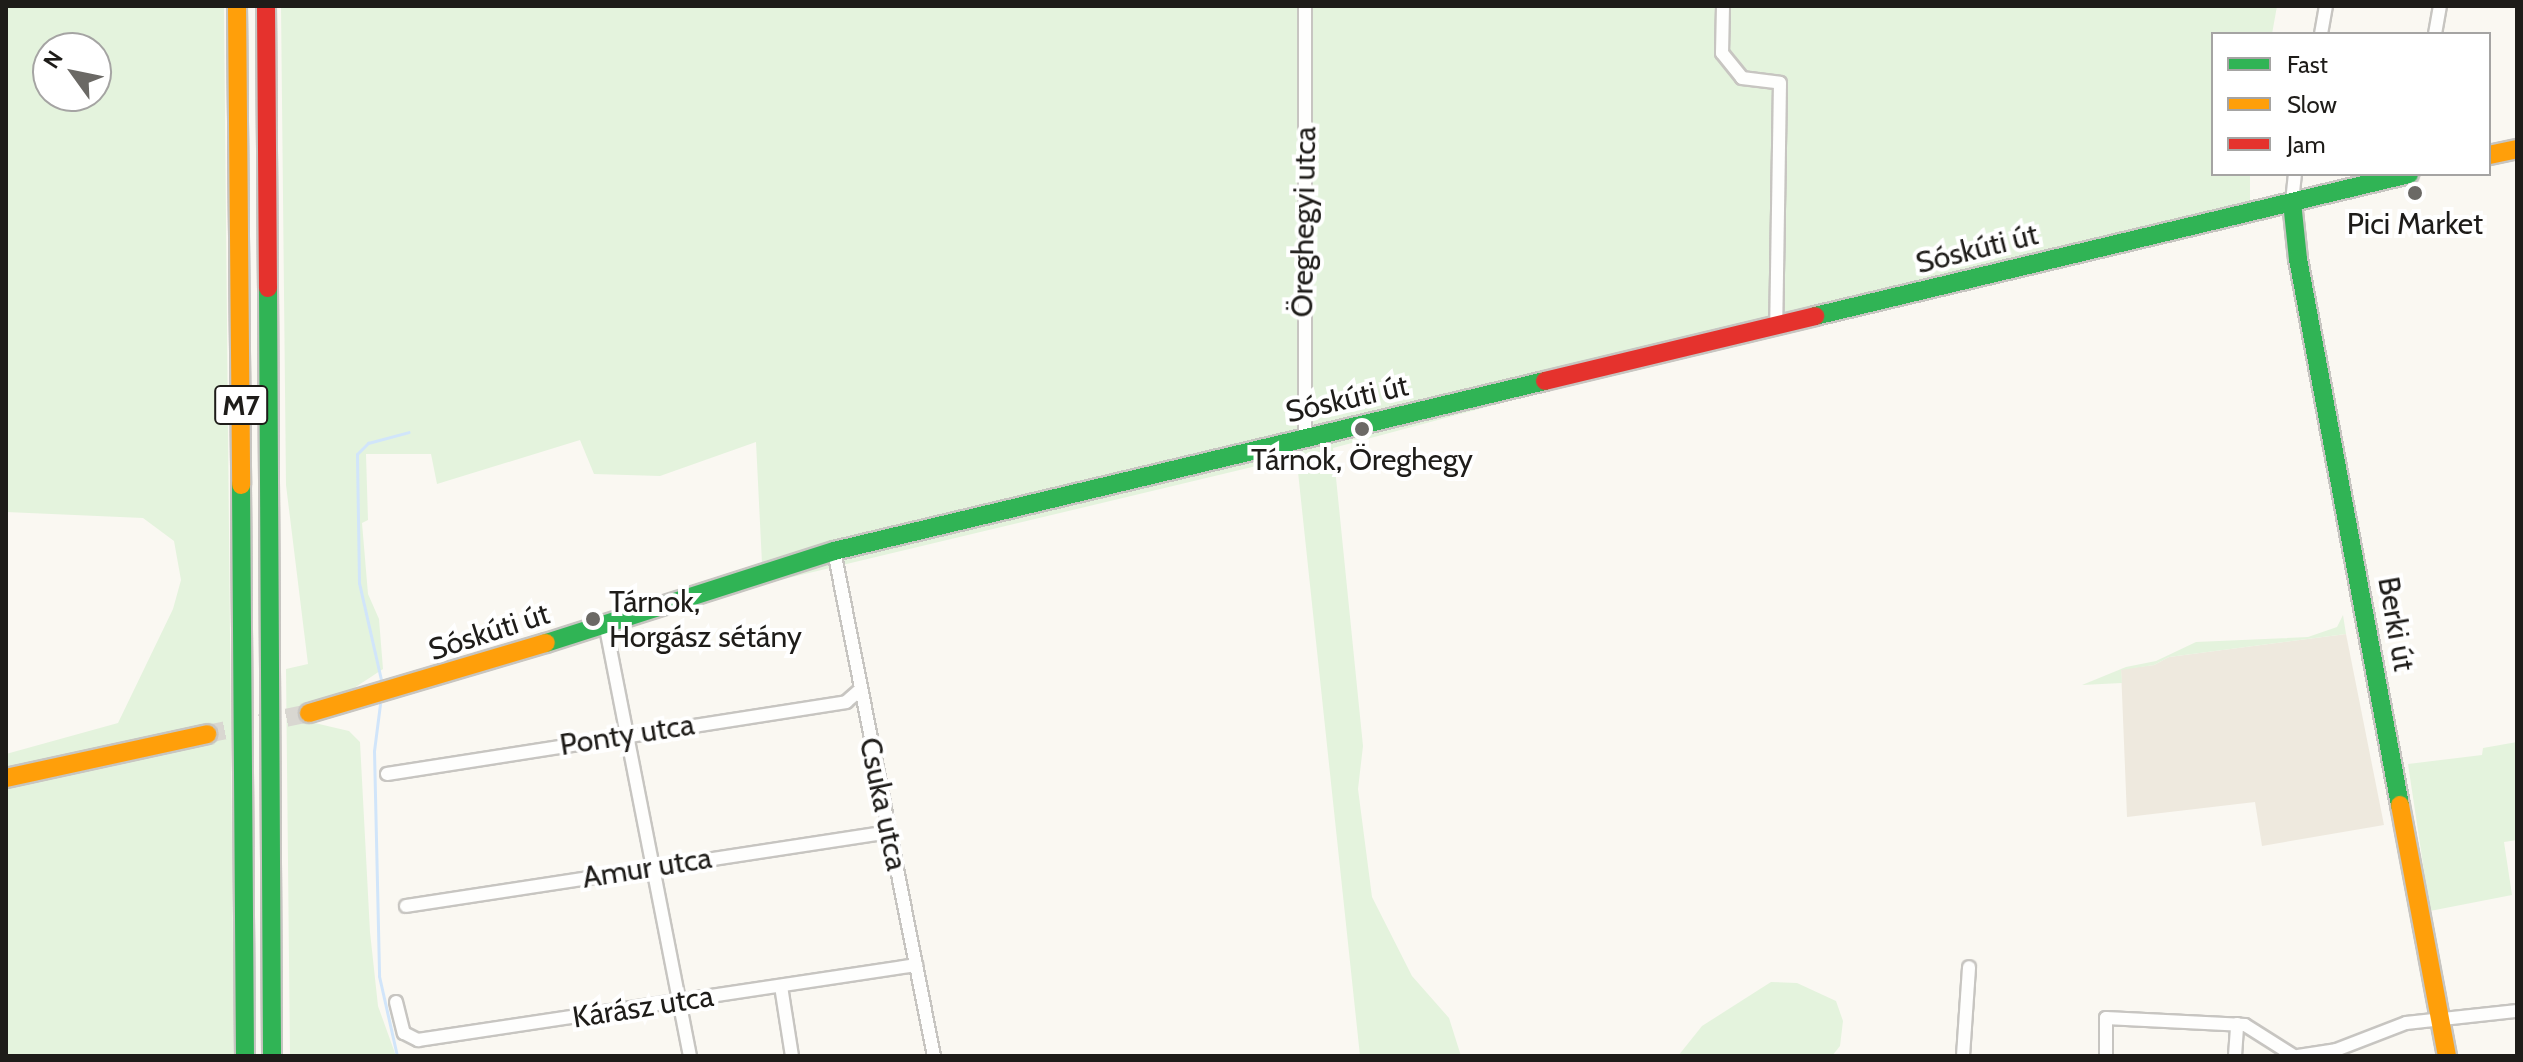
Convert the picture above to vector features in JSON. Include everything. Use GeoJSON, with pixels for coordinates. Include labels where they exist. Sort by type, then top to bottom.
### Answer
{"type":"FeatureCollection","features":[{"type":"Feature","properties":{"kind":"main road","name":"M7"},"geometry":{"type":"LineString","coordinates":[[237,6],[245,1056]]}},
{"type":"Feature","properties":{"kind":"main road","name":"M7"},"geometry":{"type":"LineString","coordinates":[[266,6],[272,1056]]}},
{"type":"Feature","properties":{"kind":"main road"},"geometry":{"type":"LineString","coordinates":[[2491,155],[2517,149]]}},
{"type":"Feature","properties":{"kind":"main road","name":"Sóskúti út"},"geometry":{"type":"LineString","coordinates":[[309,713],[410,687],[834,551],[2401,176]]}},
{"type":"Feature","properties":{"kind":"main road","name":"Berki út"},"geometry":{"type":"LineString","coordinates":[[2292,202],[2298,259],[2447,1056]]}},
{"type":"Feature","properties":{"kind":"main road"},"geometry":{"type":"LineString","coordinates":[[6,778],[207,734]]}},
{"type":"Feature","properties":{"kind":"street","name":"Öreghegyi utca"},"geometry":{"type":"LineString","coordinates":[[1305,6],[1305,438]]}},
{"type":"Feature","properties":{"kind":"street"},"geometry":{"type":"LineString","coordinates":[[1723,6],[1722,53],[1742,78],[1780,83],[1776,326]]}},
{"type":"Feature","properties":{"kind":"street"},"geometry":{"type":"LineString","coordinates":[[2321,32],[2326,6]]}},
{"type":"Feature","properties":{"kind":"street"},"geometry":{"type":"LineString","coordinates":[[2435,32],[2440,6]]}},
{"type":"Feature","properties":{"kind":"street"},"geometry":{"type":"LineString","coordinates":[[2292,202],[2295,176]]}},
{"type":"Feature","properties":{"kind":"street","name":"Csuka utca"},"geometry":{"type":"LineString","coordinates":[[834,551],[934,1056]]}},
{"type":"Feature","properties":{"kind":"street"},"geometry":{"type":"LineString","coordinates":[[605,623],[690,1056]]}},
{"type":"Feature","properties":{"kind":"street","name":"Ponty utca"},"geometry":{"type":"LineString","coordinates":[[387,774],[846,702],[861,689]]}},
{"type":"Feature","properties":{"kind":"street","name":"Amur utca"},"geometry":{"type":"LineString","coordinates":[[406,906],[888,832]]}},
{"type":"Feature","properties":{"kind":"street","name":"Kárász utca"},"geometry":{"type":"LineString","coordinates":[[396,1002],[404,1033],[418,1040],[916,965]]}},
{"type":"Feature","properties":{"kind":"street"},"geometry":{"type":"LineString","coordinates":[[1963,1056],[1969,967]]}},
{"type":"Feature","properties":{"kind":"street"},"geometry":{"type":"LineString","coordinates":[[781,986],[792,1056]]}},
{"type":"Feature","properties":{"kind":"street"},"geometry":{"type":"LineString","coordinates":[[2106,1056],[2106,1018],[2237,1024],[2253,1028],[2296,1056],[2336,1050],[2406,1023],[2517,1011]]}},
{"type":"Feature","properties":{"kind":"street"},"geometry":{"type":"LineString","coordinates":[[2235,1056],[2237,1024]]}},
{"type":"Feature","properties":{"kind":"shaded area"},"geometry":{"type":"Polygon","coordinates":[[[2346,634],[2384,825],[2262,846],[2255,802],[2127,817],[2121,669],[2154,665],[2169,657],[2346,634]]]}},
{"type":"Feature","properties":{"kind":"green space"},"geometry":{"type":"Polygon","coordinates":[[[6,6],[224,6],[234,1056],[6,1056],[6,754],[118,723],[173,609],[181,580],[174,541],[143,518],[6,512],[6,6]]]}},
{"type":"Feature","properties":{"kind":"green space"},"geometry":{"type":"Polygon","coordinates":[[[281,6],[2277,6],[2272,32],[2211,32],[2211,176],[2250,176],[2250,217],[1761,334],[1333,448],[1363,746],[1358,789],[1372,897],[1412,976],[1449,1018],[1461,1056],[1360,1056],[1298,472],[1286,459],[763,584],[756,442],[660,476],[594,474],[580,440],[437,484],[431,454],[366,454],[368,520],[362,523],[368,594],[379,619],[383,669],[342,696],[306,702],[306,721],[349,731],[360,742],[370,932],[378,1006],[396,1056],[290,1056],[286,669],[308,664],[286,485],[281,6]]]}},
{"type":"Feature","properties":{"kind":"green space"},"geometry":{"type":"Polygon","coordinates":[[[2343,615],[2346,634],[2169,657],[2154,665],[2121,670],[2122,683],[2082,685],[2126,667],[2156,661],[2196,642],[2308,637],[2337,627],[2343,615]]]}},
{"type":"Feature","properties":{"kind":"green space"},"geometry":{"type":"Polygon","coordinates":[[[2517,742],[2517,840],[2504,842],[2512,895],[2430,911],[2408,764],[2482,755],[2483,748],[2517,742]]]}},
{"type":"Feature","properties":{"kind":"green space"},"geometry":{"type":"Polygon","coordinates":[[[1771,982],[1797,983],[1836,1001],[1843,1021],[1840,1046],[1832,1056],[1678,1056],[1702,1026],[1771,982]]]}},
{"type":"Feature","properties":{"kind":"waterway"},"geometry":{"type":"LineString","coordinates":[[382,684],[359,583],[357,454],[368,443],[409,432]]}},
{"type":"Feature","properties":{"kind":"waterway"},"geometry":{"type":"LineString","coordinates":[[380,704],[374,751],[379,976],[397,1056]]}},
{"type":"Feature","properties":{"kind":"tunnel"},"geometry":{"type":"LineString","coordinates":[[207,734],[309,713]]}},
{"type":"Feature","properties":{"kind":"traffic: fast"},"geometry":{"type":"LineString","coordinates":[[1815,316],[2401,176]]}},
{"type":"Feature","properties":{"kind":"traffic: fast"},"geometry":{"type":"LineString","coordinates":[[2292,202],[2298,259],[2400,805]]}},
{"type":"Feature","properties":{"kind":"traffic: fast"},"geometry":{"type":"LineString","coordinates":[[268,288],[272,1056]]}},
{"type":"Feature","properties":{"kind":"traffic: fast"},"geometry":{"type":"LineString","coordinates":[[546,643],[834,551],[1545,381]]}},
{"type":"Feature","properties":{"kind":"traffic: fast"},"geometry":{"type":"LineString","coordinates":[[241,485],[245,1056]]}},
{"type":"Feature","properties":{"kind":"traffic: slow"},"geometry":{"type":"LineString","coordinates":[[237,6],[241,485]]}},
{"type":"Feature","properties":{"kind":"traffic: slow"},"geometry":{"type":"LineString","coordinates":[[2491,155],[2517,149]]}},
{"type":"Feature","properties":{"kind":"traffic: slow"},"geometry":{"type":"LineString","coordinates":[[309,713],[546,643]]}},
{"type":"Feature","properties":{"kind":"traffic: slow"},"geometry":{"type":"LineString","coordinates":[[6,778],[207,734]]}},
{"type":"Feature","properties":{"kind":"traffic: slow"},"geometry":{"type":"LineString","coordinates":[[2400,805],[2447,1056]]}},
{"type":"Feature","properties":{"kind":"traffic: jam"},"geometry":{"type":"LineString","coordinates":[[266,6],[268,288]]}},
{"type":"Feature","properties":{"kind":"traffic: jam"},"geometry":{"type":"LineString","coordinates":[[1545,381],[1815,316]]}},
{"type":"Feature","properties":{"kind":"place","name":"Pici Market"},"geometry":{"type":"Point","coordinates":[2415,193]}},
{"type":"Feature","properties":{"kind":"place","name":"Tárnok, Öreghegy"},"geometry":{"type":"Point","coordinates":[1362,429]}},
{"type":"Feature","properties":{"kind":"place","name":"Tárnok, Horgász sétány"},"geometry":{"type":"Point","coordinates":[593,619]}}]}
